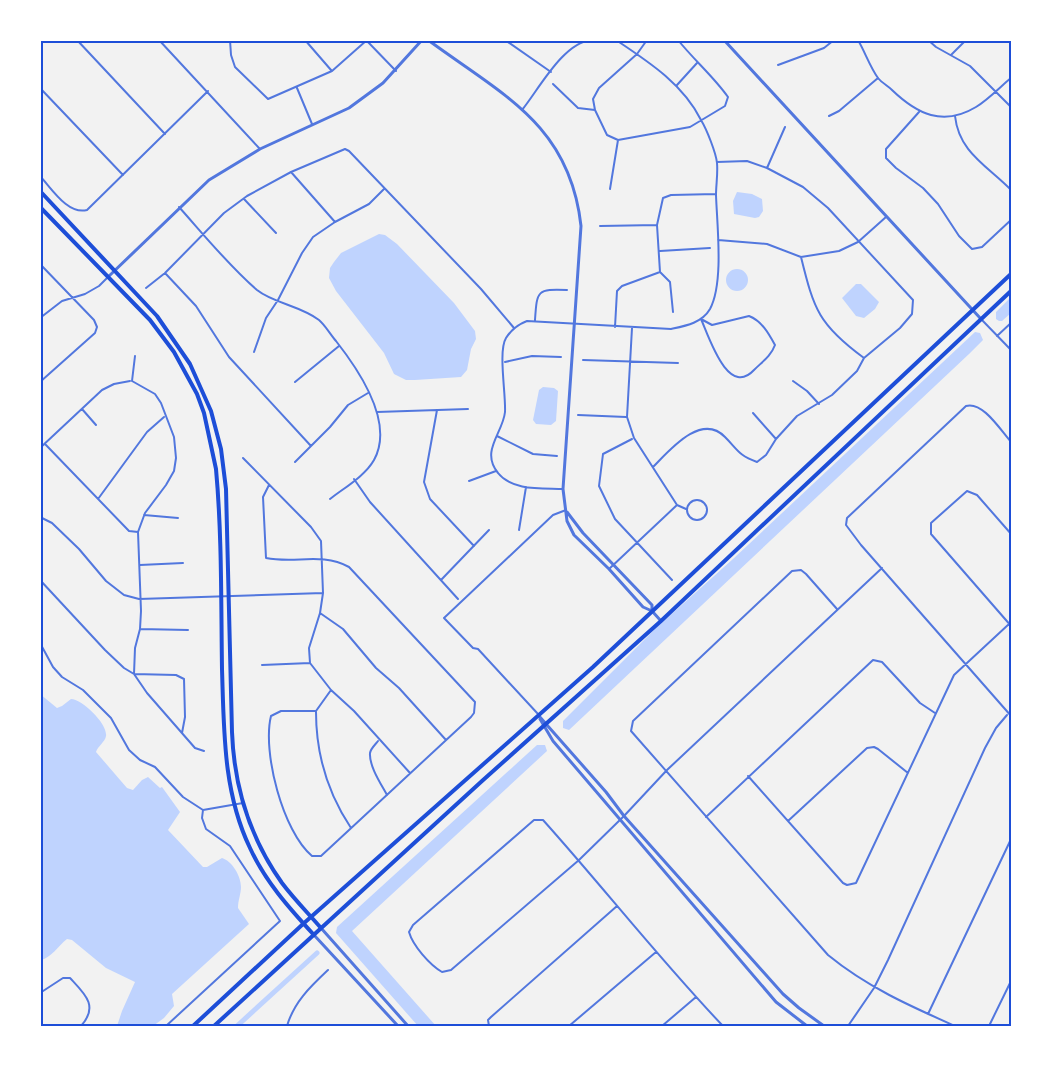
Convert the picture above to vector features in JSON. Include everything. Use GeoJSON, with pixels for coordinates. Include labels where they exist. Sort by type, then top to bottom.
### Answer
{"type":"FeatureCollection","features":[{"type":"Feature","properties":{"kind":"main road"},"geometry":{"type":"LineString","coordinates":[[40,191],[169,331],[204,392],[217,429],[224,468],[232,750],[243,803],[257,841],[272,867],[321,928]]}},
{"type":"Feature","properties":{"kind":"main road"},"geometry":{"type":"LineString","coordinates":[[40,207],[163,335],[197,394],[209,431],[216,469],[225,751],[235,804],[245,837],[258,865],[281,899],[314,935]]}},
{"type":"Feature","properties":{"kind":"main road"},"geometry":{"type":"LineString","coordinates":[[193,1026],[311,916],[652,611],[1011,273]]}},
{"type":"Feature","properties":{"kind":"main road"},"geometry":{"type":"LineString","coordinates":[[214,1026],[661,621],[1011,290]]}},
{"type":"Feature","properties":{"kind":"street"},"geometry":{"type":"LineString","coordinates":[[76,40],[165,134]]}},
{"type":"Feature","properties":{"kind":"street"},"geometry":{"type":"LineString","coordinates":[[159,40],[260,149]]}},
{"type":"Feature","properties":{"kind":"street"},"geometry":{"type":"LineString","coordinates":[[230,40],[231,55],[236,67],[268,99],[332,71],[367,40],[396,71]]}},
{"type":"Feature","properties":{"kind":"street"},"geometry":{"type":"LineString","coordinates":[[305,40],[332,71]]}},
{"type":"Feature","properties":{"kind":"street"},"geometry":{"type":"LineString","coordinates":[[40,318],[62,301],[85,294],[99,286],[209,180],[260,149],[349,108],[368,95],[396,71],[422,40]]}},
{"type":"Feature","properties":{"kind":"street"},"geometry":{"type":"LineString","coordinates":[[428,40],[536,122],[557,149],[574,187],[581,226],[563,489],[567,521],[574,535],[643,607],[652,611],[661,621]]}},
{"type":"Feature","properties":{"kind":"street"},"geometry":{"type":"LineString","coordinates":[[505,40],[551,72]]}},
{"type":"Feature","properties":{"kind":"street"},"geometry":{"type":"LineString","coordinates":[[522,110],[567,52],[591,40]]}},
{"type":"Feature","properties":{"kind":"street"},"geometry":{"type":"LineString","coordinates":[[563,489],[526,487],[508,483],[496,471],[491,445],[497,436],[504,415],[503,363],[506,338],[514,328],[527,321],[632,328],[671,329],[688,326],[701,319],[710,309],[716,290],[717,162],[701,120],[677,85],[616,40]]}},
{"type":"Feature","properties":{"kind":"street"},"geometry":{"type":"LineString","coordinates":[[647,40],[637,54],[599,88],[593,99],[595,110],[607,135],[618,140],[690,127],[725,106],[728,97],[678,40]]}},
{"type":"Feature","properties":{"kind":"street"},"geometry":{"type":"LineString","coordinates":[[724,40],[1011,351]]}},
{"type":"Feature","properties":{"kind":"street"},"geometry":{"type":"LineString","coordinates":[[778,65],[825,48],[834,40]]}},
{"type":"Feature","properties":{"kind":"street"},"geometry":{"type":"LineString","coordinates":[[858,40],[878,78],[918,112],[939,117],[955,116],[974,108],[996,92],[1011,77]]}},
{"type":"Feature","properties":{"kind":"street"},"geometry":{"type":"LineString","coordinates":[[928,40],[970,66],[1011,108]]}},
{"type":"Feature","properties":{"kind":"street"},"geometry":{"type":"LineString","coordinates":[[951,55],[966,40]]}},
{"type":"Feature","properties":{"kind":"street"},"geometry":{"type":"LineString","coordinates":[[677,85],[697,63]]}},
{"type":"Feature","properties":{"kind":"street"},"geometry":{"type":"LineString","coordinates":[[829,116],[839,111],[878,78]]}},
{"type":"Feature","properties":{"kind":"street"},"geometry":{"type":"LineString","coordinates":[[553,84],[578,108],[595,110]]}},
{"type":"Feature","properties":{"kind":"street"},"geometry":{"type":"LineString","coordinates":[[40,88],[123,175]]}},
{"type":"Feature","properties":{"kind":"street"},"geometry":{"type":"LineString","coordinates":[[297,88],[312,125]]}},
{"type":"Feature","properties":{"kind":"street"},"geometry":{"type":"LineString","coordinates":[[40,176],[70,208],[80,212],[87,210],[208,91]]}},
{"type":"Feature","properties":{"kind":"street"},"geometry":{"type":"LineString","coordinates":[[918,112],[886,149],[886,158],[923,188],[938,204],[959,236],[972,249],[982,247],[1011,219]]}},
{"type":"Feature","properties":{"kind":"street"},"geometry":{"type":"LineString","coordinates":[[955,116],[956,126],[970,152],[1011,191]]}},
{"type":"Feature","properties":{"kind":"street"},"geometry":{"type":"LineString","coordinates":[[766,168],[785,127]]}},
{"type":"Feature","properties":{"kind":"street"},"geometry":{"type":"LineString","coordinates":[[610,189],[618,140]]}},
{"type":"Feature","properties":{"kind":"street"},"geometry":{"type":"LineString","coordinates":[[146,288],[165,273],[224,213],[244,199],[291,172],[345,149],[481,289],[514,328]]}},
{"type":"Feature","properties":{"kind":"street"},"geometry":{"type":"LineString","coordinates":[[653,467],[679,442],[700,429],[713,428],[723,434],[742,457],[757,462],[766,455],[776,439],[797,416],[832,395],[856,371],[864,358],[900,328],[912,314],[913,300],[828,208],[803,187],[747,161],[717,162]]}},
{"type":"Feature","properties":{"kind":"street"},"geometry":{"type":"LineString","coordinates":[[291,172],[335,222]]}},
{"type":"Feature","properties":{"kind":"street"},"geometry":{"type":"LineString","coordinates":[[254,352],[266,318],[313,237],[369,204],[384,189]]}},
{"type":"Feature","properties":{"kind":"street"},"geometry":{"type":"LineString","coordinates":[[673,312],[670,282],[660,272],[657,225],[663,198],[671,195],[716,194]]}},
{"type":"Feature","properties":{"kind":"street"},"geometry":{"type":"LineString","coordinates":[[244,199],[276,233]]}},
{"type":"Feature","properties":{"kind":"street"},"geometry":{"type":"LineString","coordinates":[[179,207],[259,292],[319,320],[358,370],[376,412],[380,434],[374,459],[330,499]]}},
{"type":"Feature","properties":{"kind":"street"},"geometry":{"type":"LineString","coordinates":[[718,240],[767,244],[801,257],[839,251],[858,242],[886,217]]}},
{"type":"Feature","properties":{"kind":"street"},"geometry":{"type":"LineString","coordinates":[[600,226],[657,225]]}},
{"type":"Feature","properties":{"kind":"street"},"geometry":{"type":"LineString","coordinates":[[660,251],[710,248]]}},
{"type":"Feature","properties":{"kind":"street"},"geometry":{"type":"LineString","coordinates":[[801,257],[811,297],[825,323],[841,341],[864,358]]}},
{"type":"Feature","properties":{"kind":"street"},"geometry":{"type":"LineString","coordinates":[[40,264],[94,320],[97,327],[94,333],[40,382]]}},
{"type":"Feature","properties":{"kind":"street"},"geometry":{"type":"LineString","coordinates":[[615,327],[617,291],[622,286],[660,272]]}},
{"type":"Feature","properties":{"kind":"street"},"geometry":{"type":"LineString","coordinates":[[165,273],[196,306],[229,357],[311,446]]}},
{"type":"Feature","properties":{"kind":"street"},"geometry":{"type":"LineString","coordinates":[[534,321],[536,300],[539,294],[545,290],[567,290]]}},
{"type":"Feature","properties":{"kind":"street"},"geometry":{"type":"LineString","coordinates":[[749,316],[755,318],[767,331],[774,345],[772,352],[747,378],[740,379],[732,375],[718,359],[701,319],[712,324],[749,316]]}},
{"type":"Feature","properties":{"kind":"street"},"geometry":{"type":"LineString","coordinates":[[997,336],[1011,322]]}},
{"type":"Feature","properties":{"kind":"street"},"geometry":{"type":"LineString","coordinates":[[632,328],[627,417],[634,438],[677,505],[686,509],[690,517],[696,520],[704,516],[707,506],[703,501],[697,500],[688,503],[686,509]]}},
{"type":"Feature","properties":{"kind":"street"},"geometry":{"type":"LineString","coordinates":[[295,382],[339,346]]}},
{"type":"Feature","properties":{"kind":"street"},"geometry":{"type":"LineString","coordinates":[[132,381],[135,356]]}},
{"type":"Feature","properties":{"kind":"street"},"geometry":{"type":"LineString","coordinates":[[503,363],[532,356],[561,357]]}},
{"type":"Feature","properties":{"kind":"street"},"geometry":{"type":"LineString","coordinates":[[583,360],[678,363]]}},
{"type":"Feature","properties":{"kind":"street"},"geometry":{"type":"LineString","coordinates":[[40,448],[102,390],[114,384],[132,381],[155,394],[161,403],[174,437],[176,458],[174,471],[144,515],[138,532],[140,629],[135,648],[134,674]]}},
{"type":"Feature","properties":{"kind":"street"},"geometry":{"type":"LineString","coordinates":[[793,381],[819,404]]}},
{"type":"Feature","properties":{"kind":"street"},"geometry":{"type":"LineString","coordinates":[[295,462],[348,405],[368,393]]}},
{"type":"Feature","properties":{"kind":"street"},"geometry":{"type":"LineString","coordinates":[[1011,443],[981,408],[971,405],[959,411],[847,518],[846,525],[1011,717]]}},
{"type":"Feature","properties":{"kind":"street"},"geometry":{"type":"LineString","coordinates":[[82,409],[96,425]]}},
{"type":"Feature","properties":{"kind":"street"},"geometry":{"type":"LineString","coordinates":[[376,412],[468,409]]}},
{"type":"Feature","properties":{"kind":"street"},"geometry":{"type":"LineString","coordinates":[[437,410],[424,482],[430,499],[474,546]]}},
{"type":"Feature","properties":{"kind":"street"},"geometry":{"type":"LineString","coordinates":[[753,413],[776,439]]}},
{"type":"Feature","properties":{"kind":"street"},"geometry":{"type":"LineString","coordinates":[[578,415],[627,417]]}},
{"type":"Feature","properties":{"kind":"street"},"geometry":{"type":"LineString","coordinates":[[98,499],[147,432],[165,416]]}},
{"type":"Feature","properties":{"kind":"street"},"geometry":{"type":"LineString","coordinates":[[497,436],[532,454],[557,456]]}},
{"type":"Feature","properties":{"kind":"street"},"geometry":{"type":"LineString","coordinates":[[634,438],[603,454],[599,486],[615,519],[672,580]]}},
{"type":"Feature","properties":{"kind":"street"},"geometry":{"type":"LineString","coordinates":[[45,444],[129,531],[138,532]]}},
{"type":"Feature","properties":{"kind":"street"},"geometry":{"type":"LineString","coordinates":[[243,458],[311,527],[321,541],[323,593],[320,613],[309,648],[310,663],[331,690],[354,711],[410,774]]}},
{"type":"Feature","properties":{"kind":"street"},"geometry":{"type":"LineString","coordinates":[[470,481],[496,471]]}},
{"type":"Feature","properties":{"kind":"street"},"geometry":{"type":"LineString","coordinates":[[354,479],[370,502],[458,599]]}},
{"type":"Feature","properties":{"kind":"street"},"geometry":{"type":"LineString","coordinates":[[269,485],[263,497],[266,558],[336,560],[349,567],[472,698],[475,707],[471,717],[351,828],[321,855],[312,856],[304,850],[283,808],[273,772],[268,730],[271,716],[281,711],[316,711]]}},
{"type":"Feature","properties":{"kind":"street"},"geometry":{"type":"LineString","coordinates":[[519,530],[526,487]]}},
{"type":"Feature","properties":{"kind":"street"},"geometry":{"type":"LineString","coordinates":[[748,776],[843,883],[852,884],[859,879],[954,675],[1010,626],[931,534],[931,523],[967,490],[977,495],[1011,535]]}},
{"type":"Feature","properties":{"kind":"street"},"geometry":{"type":"LineString","coordinates":[[609,569],[677,505]]}},
{"type":"Feature","properties":{"kind":"street"},"geometry":{"type":"LineString","coordinates":[[566,510],[583,533],[652,605],[652,611]]}},
{"type":"Feature","properties":{"kind":"street"},"geometry":{"type":"LineString","coordinates":[[566,510],[553,515],[444,618],[473,648],[478,649],[538,714],[544,725],[620,820],[776,1002],[807,1026]]}},
{"type":"Feature","properties":{"kind":"street"},"geometry":{"type":"LineString","coordinates":[[144,515],[178,518]]}},
{"type":"Feature","properties":{"kind":"street"},"geometry":{"type":"LineString","coordinates":[[40,517],[52,523],[106,580],[124,595],[139,599],[323,593]]}},
{"type":"Feature","properties":{"kind":"street"},"geometry":{"type":"LineString","coordinates":[[441,580],[489,530]]}},
{"type":"Feature","properties":{"kind":"street"},"geometry":{"type":"LineString","coordinates":[[140,565],[183,563]]}},
{"type":"Feature","properties":{"kind":"street"},"geometry":{"type":"LineString","coordinates":[[723,1026],[696,997],[579,860],[543,820],[534,820],[413,925],[409,932],[414,942],[435,966],[442,972],[451,970],[579,860],[667,770],[882,568]]}},
{"type":"Feature","properties":{"kind":"street"},"geometry":{"type":"LineString","coordinates":[[837,609],[806,574],[797,569],[792,571],[633,721],[631,728],[635,736],[814,941],[848,972],[874,988],[955,1026]]}},
{"type":"Feature","properties":{"kind":"street"},"geometry":{"type":"LineString","coordinates":[[40,580],[105,650],[134,674],[147,693],[195,748],[204,750]]}},
{"type":"Feature","properties":{"kind":"street"},"geometry":{"type":"LineString","coordinates":[[320,613],[343,629],[376,668],[399,688],[446,740]]}},
{"type":"Feature","properties":{"kind":"street"},"geometry":{"type":"LineString","coordinates":[[140,629],[188,630]]}},
{"type":"Feature","properties":{"kind":"street"},"geometry":{"type":"LineString","coordinates":[[40,643],[53,667],[62,677],[83,690],[111,718],[129,750],[140,760],[154,767],[183,797],[202,810],[243,803]]}},
{"type":"Feature","properties":{"kind":"street"},"geometry":{"type":"LineString","coordinates":[[706,817],[873,660],[882,662],[920,703],[935,713]]}},
{"type":"Feature","properties":{"kind":"street"},"geometry":{"type":"LineString","coordinates":[[262,665],[310,663]]}},
{"type":"Feature","properties":{"kind":"street"},"geometry":{"type":"LineString","coordinates":[[134,674],[176,675],[184,679],[186,717],[183,733]]}},
{"type":"Feature","properties":{"kind":"street"},"geometry":{"type":"LineString","coordinates":[[331,690],[316,711],[316,734],[321,766],[336,806],[351,828]]}},
{"type":"Feature","properties":{"kind":"street"},"geometry":{"type":"LineString","coordinates":[[848,1026],[874,988],[985,748],[996,728],[1008,715]]}},
{"type":"Feature","properties":{"kind":"street"},"geometry":{"type":"LineString","coordinates":[[544,725],[606,792],[624,816],[783,994],[824,1026]]}},
{"type":"Feature","properties":{"kind":"street"},"geometry":{"type":"LineString","coordinates":[[379,740],[370,751],[370,755],[377,777],[387,795]]}},
{"type":"Feature","properties":{"kind":"street"},"geometry":{"type":"LineString","coordinates":[[788,821],[867,748],[878,749],[908,773]]}},
{"type":"Feature","properties":{"kind":"street"},"geometry":{"type":"LineString","coordinates":[[166,1026],[280,921],[230,846],[206,829],[202,810]]}},
{"type":"Feature","properties":{"kind":"street"},"geometry":{"type":"LineString","coordinates":[[928,1014],[1011,837]]}},
{"type":"Feature","properties":{"kind":"street"},"geometry":{"type":"LineString","coordinates":[[488,1025],[490,1017],[617,906]]}},
{"type":"Feature","properties":{"kind":"street"},"geometry":{"type":"LineString","coordinates":[[321,928],[408,1026]]}},
{"type":"Feature","properties":{"kind":"street"},"geometry":{"type":"LineString","coordinates":[[314,935],[398,1026]]}},
{"type":"Feature","properties":{"kind":"street"},"geometry":{"type":"LineString","coordinates":[[569,1026],[656,951]]}},
{"type":"Feature","properties":{"kind":"street"},"geometry":{"type":"LineString","coordinates":[[287,1026],[291,1013],[304,993],[328,970]]}},
{"type":"Feature","properties":{"kind":"street"},"geometry":{"type":"LineString","coordinates":[[42,993],[63,978],[70,978],[89,999],[90,1010],[86,1021],[81,1026]]}},
{"type":"Feature","properties":{"kind":"street"},"geometry":{"type":"LineString","coordinates":[[989,1026],[1011,979]]}},
{"type":"Feature","properties":{"kind":"street"},"geometry":{"type":"LineString","coordinates":[[662,1026],[696,997]]}},
{"type":"Feature","properties":{"kind":"water"},"geometry":{"type":"Polygon","coordinates":[[[737,192],[752,194],[762,199],[763,211],[759,217],[734,214],[733,201],[737,192]]]}},
{"type":"Feature","properties":{"kind":"water"},"geometry":{"type":"Polygon","coordinates":[[[379,234],[385,235],[397,244],[454,303],[475,331],[476,339],[471,349],[467,370],[461,377],[406,380],[394,374],[384,353],[336,291],[329,278],[330,268],[334,262],[341,253],[379,234]]]}},
{"type":"Feature","properties":{"kind":"water"},"geometry":{"type":"Polygon","coordinates":[[[737,269],[745,272],[748,280],[745,288],[737,291],[729,288],[726,280],[729,272],[737,269]]]}},
{"type":"Feature","properties":{"kind":"water"},"geometry":{"type":"Polygon","coordinates":[[[856,284],[861,284],[879,302],[875,309],[864,318],[856,316],[842,298],[856,284]]]}},
{"type":"Feature","properties":{"kind":"water"},"geometry":{"type":"Polygon","coordinates":[[[1011,297],[1011,313],[999,321],[996,319],[996,312],[1011,297]]]}},
{"type":"Feature","properties":{"kind":"water"},"geometry":{"type":"Polygon","coordinates":[[[975,332],[980,333],[983,340],[969,354],[569,730],[563,728],[563,721],[656,628],[975,332]]]}},
{"type":"Feature","properties":{"kind":"water"},"geometry":{"type":"Polygon","coordinates":[[[543,387],[554,388],[558,391],[556,421],[551,425],[536,424],[533,420],[539,390],[543,387]]]}},
{"type":"Feature","properties":{"kind":"water"},"geometry":{"type":"Polygon","coordinates":[[[40,694],[57,708],[71,699],[81,703],[93,713],[106,731],[106,736],[96,752],[127,788],[133,790],[148,777],[160,788],[162,787],[180,812],[168,830],[203,867],[222,858],[232,866],[239,878],[241,887],[238,908],[249,924],[172,994],[174,1006],[153,1026],[117,1026],[135,982],[106,968],[72,940],[67,939],[41,960],[40,694]]]}},
{"type":"Feature","properties":{"kind":"water"},"geometry":{"type":"Polygon","coordinates":[[[537,745],[545,745],[547,751],[352,931],[436,1026],[418,1026],[336,933],[337,927],[537,745]]]}},
{"type":"Feature","properties":{"kind":"waterway"},"geometry":{"type":"LineString","coordinates":[[237,1026],[317,953]]}}]}
